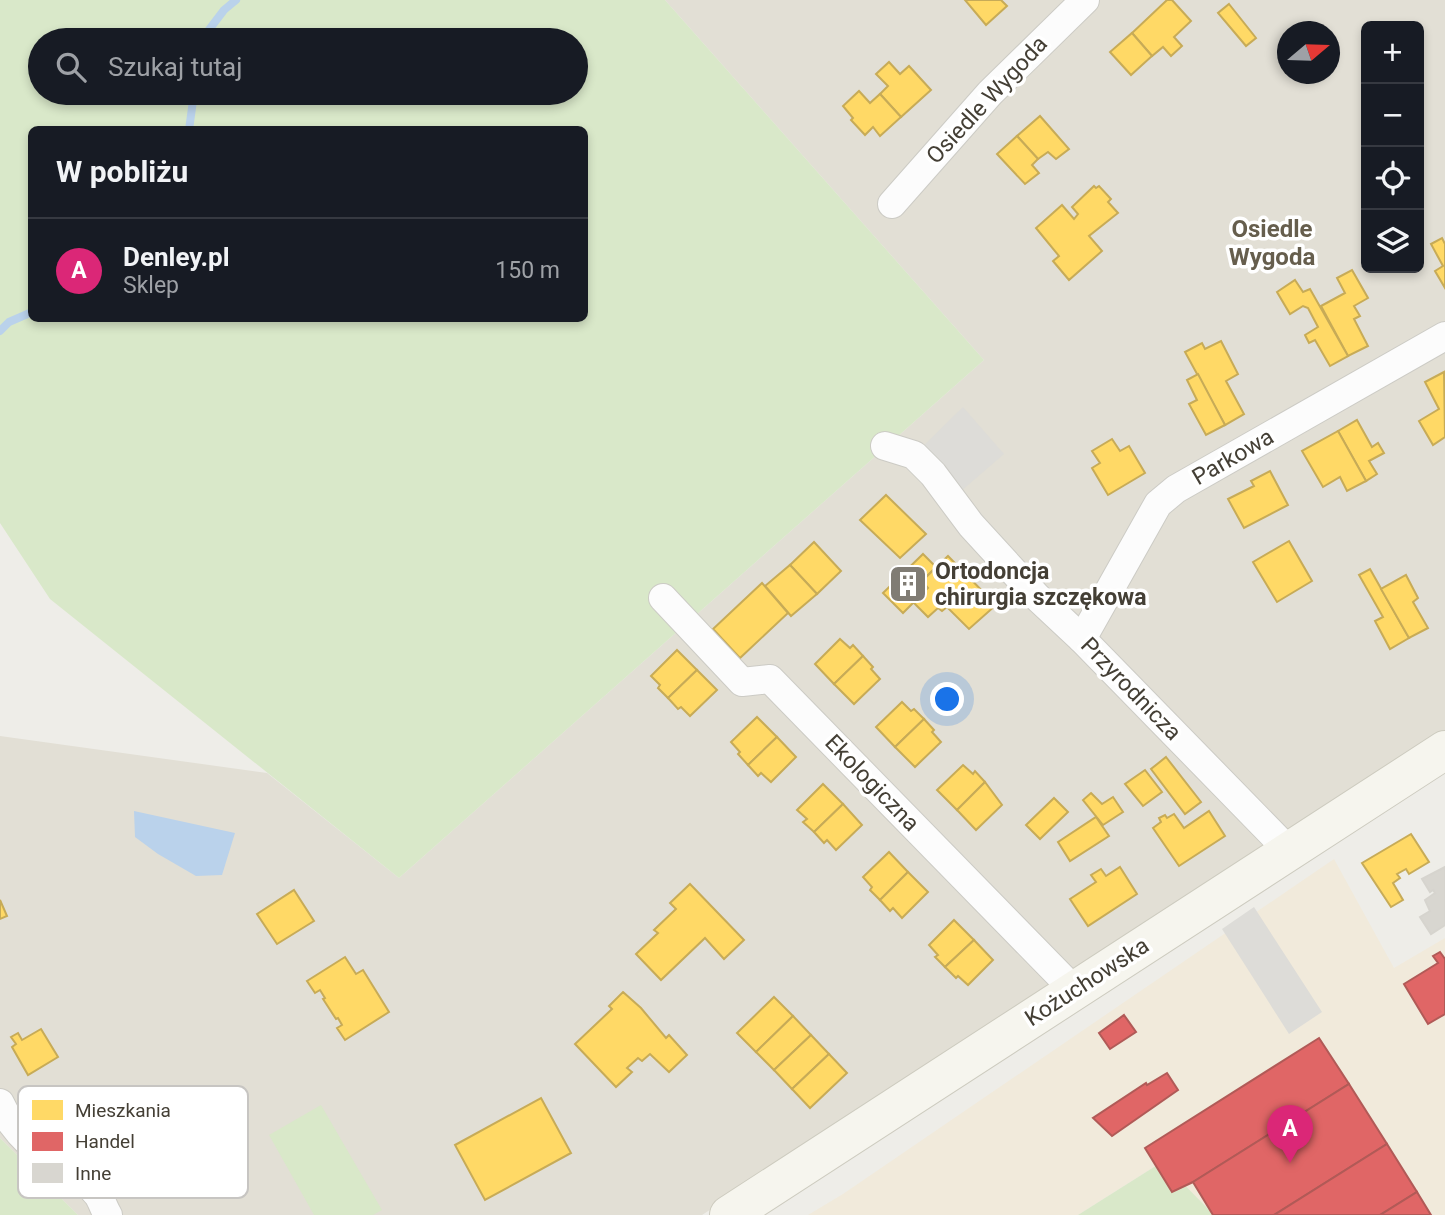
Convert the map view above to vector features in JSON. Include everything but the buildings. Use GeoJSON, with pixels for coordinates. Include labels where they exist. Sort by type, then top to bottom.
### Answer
{"type":"FeatureCollection","features":[{"type":"Feature","properties":{"kind":"main road","name":"Kożuchowska"},"geometry":{"type":"LineString","coordinates":[[729,1215],[1445,750]]}},
{"type":"Feature","properties":{"kind":"street","name":"Osiedle Wygoda"},"geometry":{"type":"LineString","coordinates":[[892,204],[990,93],[1085,0]]}},
{"type":"Feature","properties":{"kind":"street","name":"Parkowa"},"geometry":{"type":"LineString","coordinates":[[1082,639],[1158,504],[1176,489],[1445,336]]}},
{"type":"Feature","properties":{"kind":"street","name":"Przyrodnicza"},"geometry":{"type":"LineString","coordinates":[[885,446],[914,455],[923,464],[953,498],[971,525],[1037,596],[1288,850]]}},
{"type":"Feature","properties":{"kind":"street","name":"Ekologiczna"},"geometry":{"type":"LineString","coordinates":[[663,598],[742,682],[771,679],[1074,990]]}},
{"type":"Feature","properties":{"kind":"street"},"geometry":{"type":"LineString","coordinates":[[0,1103],[18,1130]]}},
{"type":"Feature","properties":{"kind":"street"},"geometry":{"type":"LineString","coordinates":[[98,1198],[107,1215]]}},
{"type":"Feature","properties":{"kind":"shaded area"},"geometry":{"type":"Polygon","coordinates":[[[665,0],[1445,0],[1445,735],[702,1215],[78,1215],[61,1198],[248,1198],[248,1086],[18,1086],[18,1156],[0,1138],[0,736],[267,773],[399,878],[984,360],[665,0]]]}},
{"type":"Feature","properties":{"kind":"shaded area"},"geometry":{"type":"Polygon","coordinates":[[[963,407],[1004,454],[953,498],[914,455],[963,407]]]}},
{"type":"Feature","properties":{"kind":"shaded area"},"geometry":{"type":"Polygon","coordinates":[[[1334,859],[1394,968],[1445,938],[1445,1215],[1214,1215],[1162,1162],[1078,1215],[808,1215],[843,1194],[1334,859]]]}},
{"type":"Feature","properties":{"kind":"shaded area"},"geometry":{"type":"Polygon","coordinates":[[[1254,907],[1322,1012],[1289,1034],[1222,929],[1254,907]]]}},
{"type":"Feature","properties":{"kind":"green space"},"geometry":{"type":"Polygon","coordinates":[[[0,0],[665,0],[984,360],[399,878],[50,599],[0,523],[0,0]]]}},
{"type":"Feature","properties":{"kind":"green space"},"geometry":{"type":"Polygon","coordinates":[[[321,1105],[382,1210],[373,1215],[314,1215],[269,1135],[321,1105]]]}},
{"type":"Feature","properties":{"kind":"green space"},"geometry":{"type":"Polygon","coordinates":[[[0,1138],[18,1156],[18,1198],[61,1198],[78,1215],[0,1215],[0,1138]]]}},
{"type":"Feature","properties":{"kind":"green space"},"geometry":{"type":"Polygon","coordinates":[[[1162,1162],[1214,1215],[1078,1215],[1162,1162]]]}},
{"type":"Feature","properties":{"kind":"water"},"geometry":{"type":"Polygon","coordinates":[[[134,811],[235,833],[222,875],[196,876],[158,854],[135,837],[134,811]]]}},
{"type":"Feature","properties":{"kind":"waterway"},"geometry":{"type":"LineString","coordinates":[[210,28],[236,0]]}},
{"type":"Feature","properties":{"kind":"waterway"},"geometry":{"type":"LineString","coordinates":[[190,126],[192,105]]}},
{"type":"Feature","properties":{"kind":"waterway"},"geometry":{"type":"LineString","coordinates":[[0,331],[9,322],[28,314]]}},
{"type":"Feature","properties":{"kind":"place","name":"Ortodoncja chirurgia szczękowa"},"geometry":{"type":"Point","coordinates":[908,584]}},
{"type":"Feature","properties":{"kind":"place","name":"Denley.pl"},"geometry":{"type":"Point","coordinates":[1290,1163]}},
{"type":"Feature","properties":{"kind":"district","name":"Osiedle Wygoda"},"geometry":{"type":"Point","coordinates":[1272,243]}}]}
